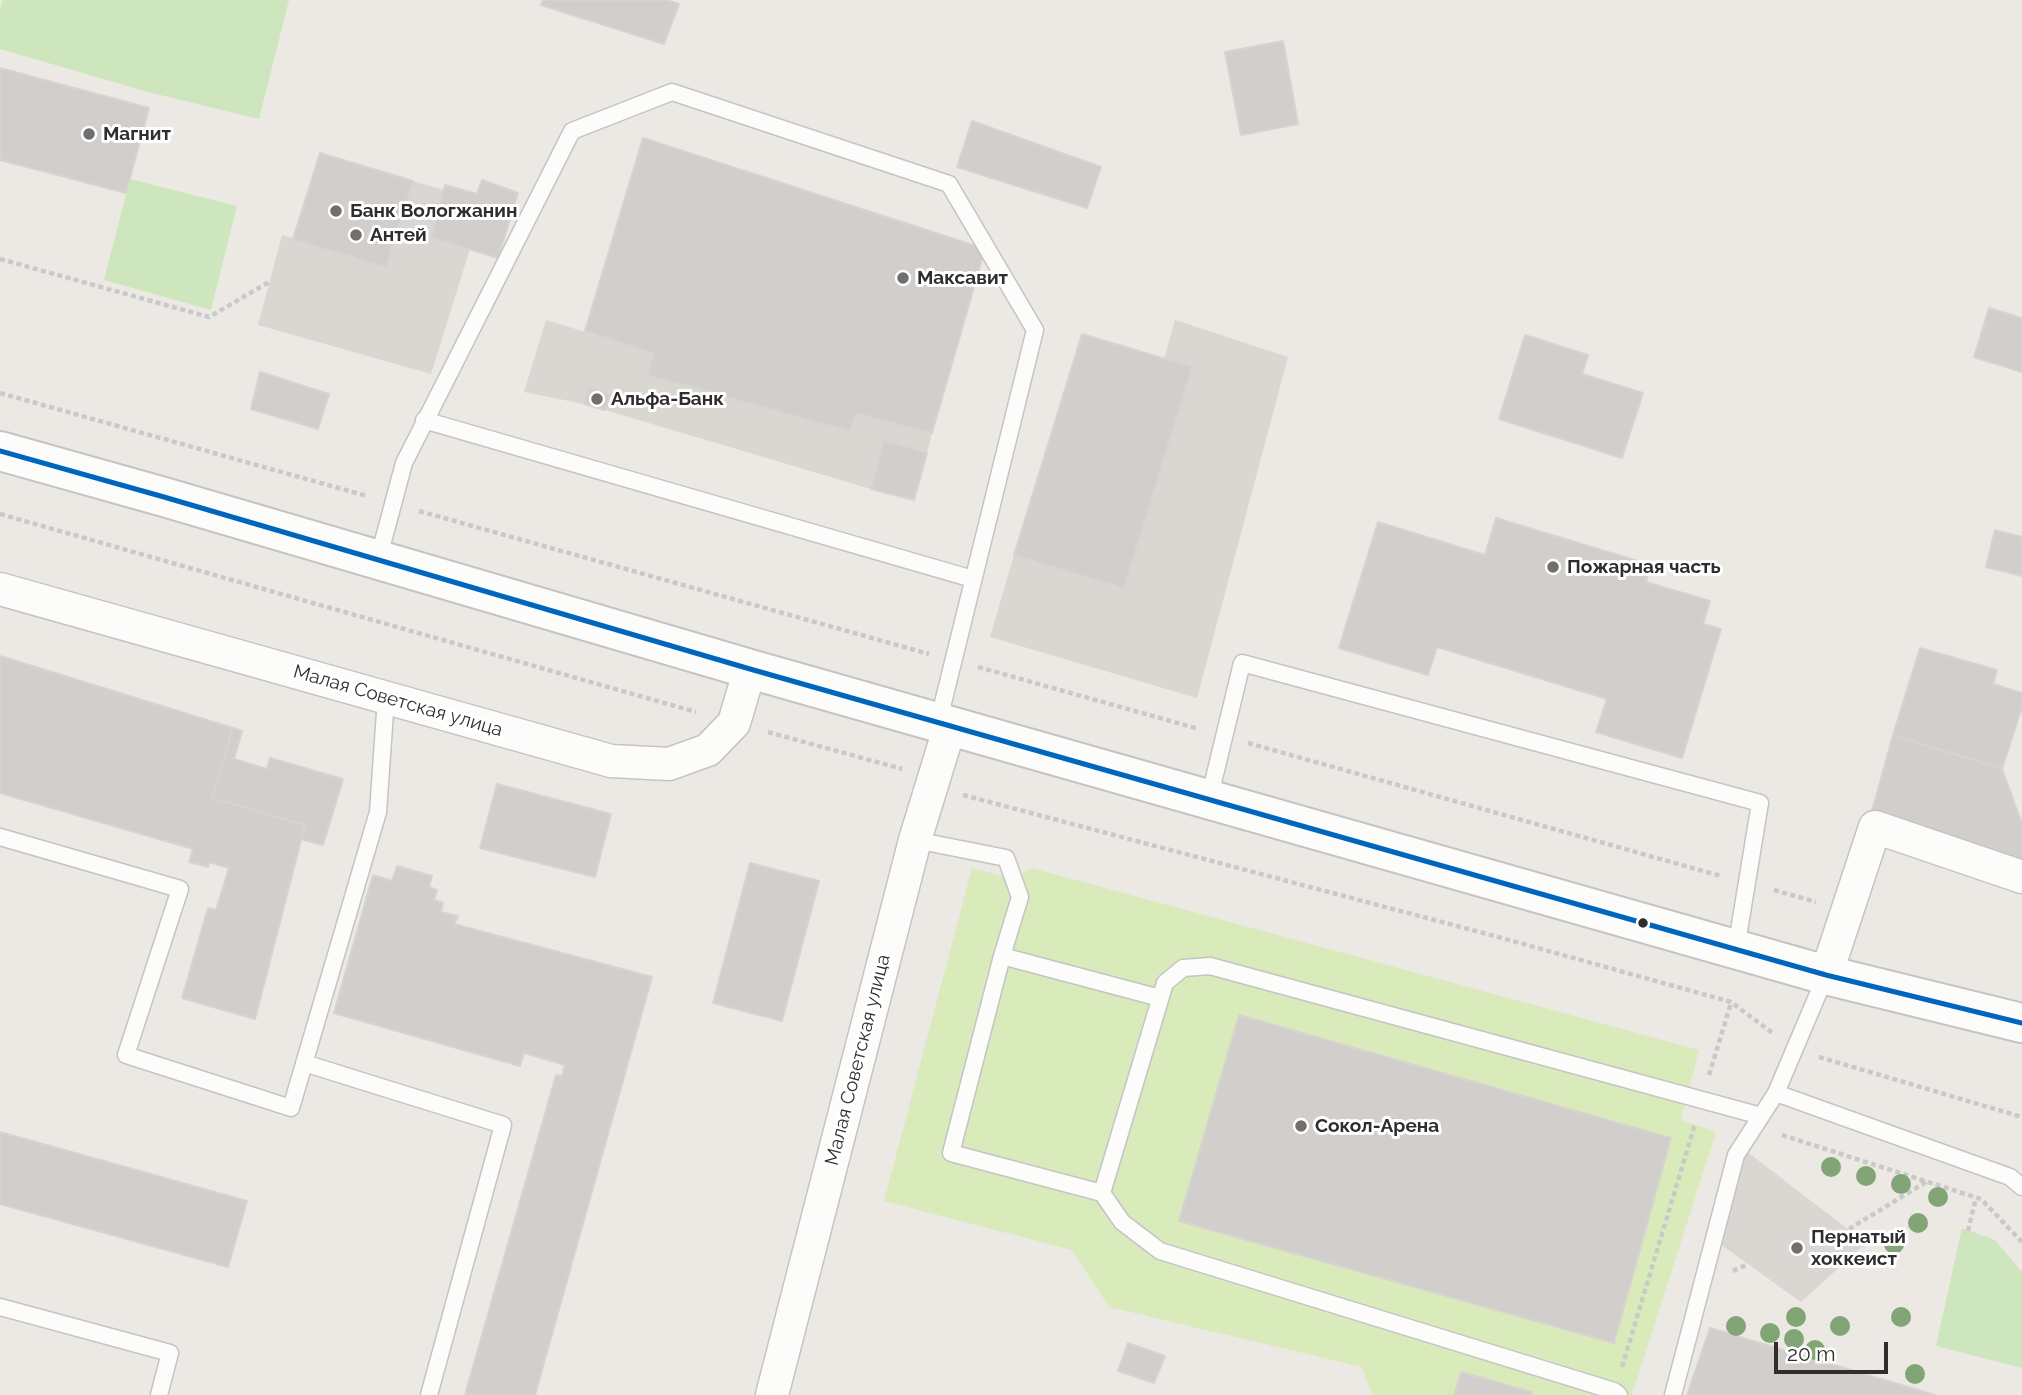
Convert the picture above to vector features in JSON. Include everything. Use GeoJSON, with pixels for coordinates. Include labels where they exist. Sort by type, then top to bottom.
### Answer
{"type":"FeatureCollection","features":[{"type":"Feature","properties":{"kind":"main road"},"geometry":{"type":"LineString","coordinates":[[0,450],[750,670],[1826,975],[2022,1023]]}},
{"type":"Feature","properties":{"kind":"street","name":"Малая Советская улица"},"geometry":{"type":"LineString","coordinates":[[0,589],[611,761],[669,764],[708,750],[734,723],[750,670]]}},
{"type":"Feature","properties":{"kind":"street","name":"Малая Советская улица"},"geometry":{"type":"LineString","coordinates":[[772,1395],[931,786],[944,724]]}},
{"type":"Feature","properties":{"kind":"street"},"geometry":{"type":"LineString","coordinates":[[1826,975],[1875,827],[2022,877]]}},
{"type":"Feature","properties":{"kind":"lane"},"geometry":{"type":"LineString","coordinates":[[378,560],[404,463],[572,131],[672,92],[950,185],[1035,330],[973,579],[944,724]]}},
{"type":"Feature","properties":{"kind":"lane"},"geometry":{"type":"LineString","coordinates":[[424,420],[973,579]]}},
{"type":"Feature","properties":{"kind":"lane"},"geometry":{"type":"LineString","coordinates":[[1209,799],[1242,663],[1760,803],[1736,949]]}},
{"type":"Feature","properties":{"kind":"lane"},"geometry":{"type":"LineString","coordinates":[[0,838],[180,889],[126,1055],[291,1108],[378,812],[386,698]]}},
{"type":"Feature","properties":{"kind":"lane"},"geometry":{"type":"LineString","coordinates":[[915,840],[1006,858],[1020,897],[951,1153],[1102,1193],[1122,1222],[1160,1251],[1617,1393]]}},
{"type":"Feature","properties":{"kind":"lane"},"geometry":{"type":"LineString","coordinates":[[1002,956],[1160,998]]}},
{"type":"Feature","properties":{"kind":"lane"},"geometry":{"type":"LineString","coordinates":[[1102,1193],[1165,983],[1183,968],[1210,966],[1761,1116]]}},
{"type":"Feature","properties":{"kind":"lane"},"geometry":{"type":"LineString","coordinates":[[1673,1395],[1736,1155],[1776,1093],[1826,975]]}},
{"type":"Feature","properties":{"kind":"lane"},"geometry":{"type":"LineString","coordinates":[[304,1063],[503,1125],[429,1395]]}},
{"type":"Feature","properties":{"kind":"lane"},"geometry":{"type":"LineString","coordinates":[[1776,1093],[2010,1177],[2022,1187]]}},
{"type":"Feature","properties":{"kind":"lane"},"geometry":{"type":"LineString","coordinates":[[0,1307],[170,1353],[159,1395]]}},
{"type":"Feature","properties":{"kind":"path"},"geometry":{"type":"LineString","coordinates":[[0,259],[209,317],[269,282]]}},
{"type":"Feature","properties":{"kind":"path"},"geometry":{"type":"LineString","coordinates":[[0,393],[376,499]]}},
{"type":"Feature","properties":{"kind":"path"},"geometry":{"type":"LineString","coordinates":[[417,510],[941,657]]}},
{"type":"Feature","properties":{"kind":"path"},"geometry":{"type":"LineString","coordinates":[[0,514],[914,772],[931,786],[1731,1002],[1795,1050],[2022,1117]]}},
{"type":"Feature","properties":{"kind":"path"},"geometry":{"type":"LineString","coordinates":[[968,665],[1847,911]]}},
{"type":"Feature","properties":{"kind":"path"},"geometry":{"type":"LineString","coordinates":[[1709,1076],[1731,1002]]}},
{"type":"Feature","properties":{"kind":"path"},"geometry":{"type":"LineString","coordinates":[[1617,1393],[1698,1113]]}},
{"type":"Feature","properties":{"kind":"path"},"geometry":{"type":"LineString","coordinates":[[1779,1134],[1981,1199],[2022,1242]]}},
{"type":"Feature","properties":{"kind":"path"},"geometry":{"type":"LineString","coordinates":[[1849,1230],[1927,1182]]}},
{"type":"Feature","properties":{"kind":"path"},"geometry":{"type":"LineString","coordinates":[[1968,1231],[1976,1198]]}},
{"type":"Feature","properties":{"kind":"green space"},"geometry":{"type":"Polygon","coordinates":[[[3,0],[289,0],[259,119],[152,93],[0,49],[0,9],[3,0]]]}},
{"type":"Feature","properties":{"kind":"green space"},"geometry":{"type":"Polygon","coordinates":[[[130,179],[237,206],[211,310],[104,280],[130,179]]]}},
{"type":"Feature","properties":{"kind":"green space","name":"Сокол-Арена"},"geometry":{"type":"Polygon","coordinates":[[[972,868],[1014,879],[1032,868],[1699,1050],[1681,1120],[1716,1132],[1632,1395],[1372,1395],[1362,1367],[1109,1307],[1072,1250],[884,1201],[972,868]]]}},
{"type":"Feature","properties":{"kind":"green space"},"geometry":{"type":"Polygon","coordinates":[[[1962,1228],[1995,1240],[2022,1272],[2022,1368],[1936,1346],[1962,1228]]]}},
{"type":"Feature","properties":{"kind":"shaded area"},"geometry":{"type":"Polygon","coordinates":[[[413,181],[444,190],[431,237],[470,249],[431,374],[258,325],[282,235],[386,267],[413,181]]]}},
{"type":"Feature","properties":{"kind":"shaded area"},"geometry":{"type":"Polygon","coordinates":[[[546,320],[654,353],[649,376],[849,431],[856,413],[932,433],[927,453],[884,441],[871,489],[605,410],[611,394],[589,387],[584,404],[524,392],[546,320]]]}},
{"type":"Feature","properties":{"kind":"shaded area"},"geometry":{"type":"Polygon","coordinates":[[[1175,320],[1288,357],[1197,698],[990,637],[1014,555],[1124,588],[1191,368],[1164,359],[1175,320]]]}},
{"type":"Feature","properties":{"kind":"shaded area"},"geometry":{"type":"Polygon","coordinates":[[[1746,1151],[1866,1243],[1801,1302],[1720,1244],[1746,1151]]]}},
{"type":"Feature","properties":{"kind":"building"},"geometry":{"type":"Polygon","coordinates":[[[543,0],[666,0],[679,4],[664,44],[541,5],[543,0]]]}},
{"type":"Feature","properties":{"kind":"building"},"geometry":{"type":"Polygon","coordinates":[[[1283,41],[1298,124],[1241,135],[1225,52],[1283,41]]]}},
{"type":"Feature","properties":{"kind":"building"},"geometry":{"type":"Polygon","coordinates":[[[0,68],[149,108],[126,193],[0,160],[0,68]]]}},
{"type":"Feature","properties":{"kind":"building"},"geometry":{"type":"Polygon","coordinates":[[[972,121],[1101,167],[1087,208],[957,167],[972,121]]]}},
{"type":"Feature","properties":{"kind":"building"},"geometry":{"type":"Polygon","coordinates":[[[643,138],[985,249],[932,433],[856,413],[850,431],[648,375],[654,353],[585,331],[643,138]]]}},
{"type":"Feature","properties":{"kind":"building"},"geometry":{"type":"Polygon","coordinates":[[[320,153],[413,181],[386,267],[293,239],[320,153]]]}},
{"type":"Feature","properties":{"kind":"building"},"geometry":{"type":"Polygon","coordinates":[[[482,180],[518,193],[498,258],[431,237],[445,185],[477,194],[482,180]]]}},
{"type":"Feature","properties":{"kind":"building"},"geometry":{"type":"Polygon","coordinates":[[[1989,308],[2022,318],[2022,372],[1974,357],[1989,308]]]}},
{"type":"Feature","properties":{"kind":"building"},"geometry":{"type":"Polygon","coordinates":[[[1082,334],[1192,367],[1124,588],[1014,555],[1082,334]]]}},
{"type":"Feature","properties":{"kind":"building"},"geometry":{"type":"Polygon","coordinates":[[[1525,335],[1588,355],[1582,374],[1643,393],[1622,458],[1499,419],[1525,335]]]}},
{"type":"Feature","properties":{"kind":"building"},"geometry":{"type":"Polygon","coordinates":[[[260,372],[329,394],[318,429],[251,409],[260,372]]]}},
{"type":"Feature","properties":{"kind":"building","name":"Альфа-Банк"},"geometry":{"type":"Polygon","coordinates":[[[588,387],[611,394],[605,410],[584,404],[588,387]]]}},
{"type":"Feature","properties":{"kind":"building"},"geometry":{"type":"Polygon","coordinates":[[[884,441],[927,453],[914,500],[871,489],[884,441]]]}},
{"type":"Feature","properties":{"kind":"building"},"geometry":{"type":"Polygon","coordinates":[[[1496,518],[1651,565],[1646,582],[1710,601],[1703,624],[1721,629],[1682,758],[1596,732],[1607,699],[1437,647],[1428,675],[1339,648],[1378,522],[1485,555],[1496,518]]]}},
{"type":"Feature","properties":{"kind":"building"},"geometry":{"type":"Polygon","coordinates":[[[1995,530],[2022,537],[2022,576],[1986,567],[1995,530]]]}},
{"type":"Feature","properties":{"kind":"building"},"geometry":{"type":"Polygon","coordinates":[[[1920,648],[1997,670],[1993,684],[2022,693],[2022,707],[2002,769],[1893,735],[1920,648]]]}},
{"type":"Feature","properties":{"kind":"building"},"geometry":{"type":"Polygon","coordinates":[[[0,656],[233,728],[212,798],[305,825],[255,1019],[182,998],[208,908],[216,910],[229,868],[209,862],[208,867],[189,862],[193,849],[0,793],[0,656]]]}},
{"type":"Feature","properties":{"kind":"building"},"geometry":{"type":"Polygon","coordinates":[[[233,728],[242,731],[234,759],[267,769],[270,758],[343,779],[323,845],[301,839],[305,825],[212,798],[233,728]]]}},
{"type":"Feature","properties":{"kind":"building"},"geometry":{"type":"Polygon","coordinates":[[[1893,735],[2002,769],[2022,824],[2022,861],[1871,815],[1893,735]]]}},
{"type":"Feature","properties":{"kind":"building"},"geometry":{"type":"Polygon","coordinates":[[[497,784],[611,814],[595,877],[480,848],[497,784]]]}},
{"type":"Feature","properties":{"kind":"building"},"geometry":{"type":"Polygon","coordinates":[[[750,863],[819,881],[782,1021],[713,1003],[750,863]]]}},
{"type":"Feature","properties":{"kind":"building"},"geometry":{"type":"Polygon","coordinates":[[[397,866],[432,876],[429,887],[437,890],[434,900],[443,903],[441,912],[458,916],[454,924],[652,977],[535,1395],[465,1395],[556,1075],[562,1076],[565,1065],[524,1053],[520,1066],[334,1013],[373,875],[392,881],[397,866]]]}},
{"type":"Feature","properties":{"kind":"building"},"geometry":{"type":"Polygon","coordinates":[[[1239,1015],[1671,1138],[1614,1343],[1179,1221],[1239,1015]]]}},
{"type":"Feature","properties":{"kind":"building"},"geometry":{"type":"Polygon","coordinates":[[[0,1132],[247,1201],[228,1267],[0,1204],[0,1132]]]}},
{"type":"Feature","properties":{"kind":"building"},"geometry":{"type":"Polygon","coordinates":[[[1710,1328],[1935,1395],[1687,1395],[1710,1328]]]}},
{"type":"Feature","properties":{"kind":"building"},"geometry":{"type":"Polygon","coordinates":[[[1128,1343],[1165,1356],[1154,1383],[1118,1371],[1128,1343]]]}},
{"type":"Feature","properties":{"kind":"building"},"geometry":{"type":"Polygon","coordinates":[[[1461,1372],[1532,1392],[1531,1395],[1454,1395],[1461,1372]]]}},
{"type":"Feature","properties":{"kind":"transit line"},"geometry":{"type":"LineString","coordinates":[[0,451],[750,669],[1826,975],[2022,1023]]}},
{"type":"Feature","properties":{"kind":"place","name":"Магнит"},"geometry":{"type":"Point","coordinates":[89,134]}},
{"type":"Feature","properties":{"kind":"place","name":"Банк Вологжанин"},"geometry":{"type":"Point","coordinates":[336,211]}},
{"type":"Feature","properties":{"kind":"place","name":"Антей"},"geometry":{"type":"Point","coordinates":[356,235]}},
{"type":"Feature","properties":{"kind":"place","name":"Максавит"},"geometry":{"type":"Point","coordinates":[903,278]}},
{"type":"Feature","properties":{"kind":"place","name":"Альфа-Банк"},"geometry":{"type":"Point","coordinates":[597,399]}},
{"type":"Feature","properties":{"kind":"place","name":"Пожарная часть"},"geometry":{"type":"Point","coordinates":[1553,567]}},
{"type":"Feature","properties":{"kind":"place","name":"Сокол-Арена"},"geometry":{"type":"Point","coordinates":[1301,1126]}},
{"type":"Feature","properties":{"kind":"place","name":"Пернатый хоккеист"},"geometry":{"type":"Point","coordinates":[1797,1248]}}]}
